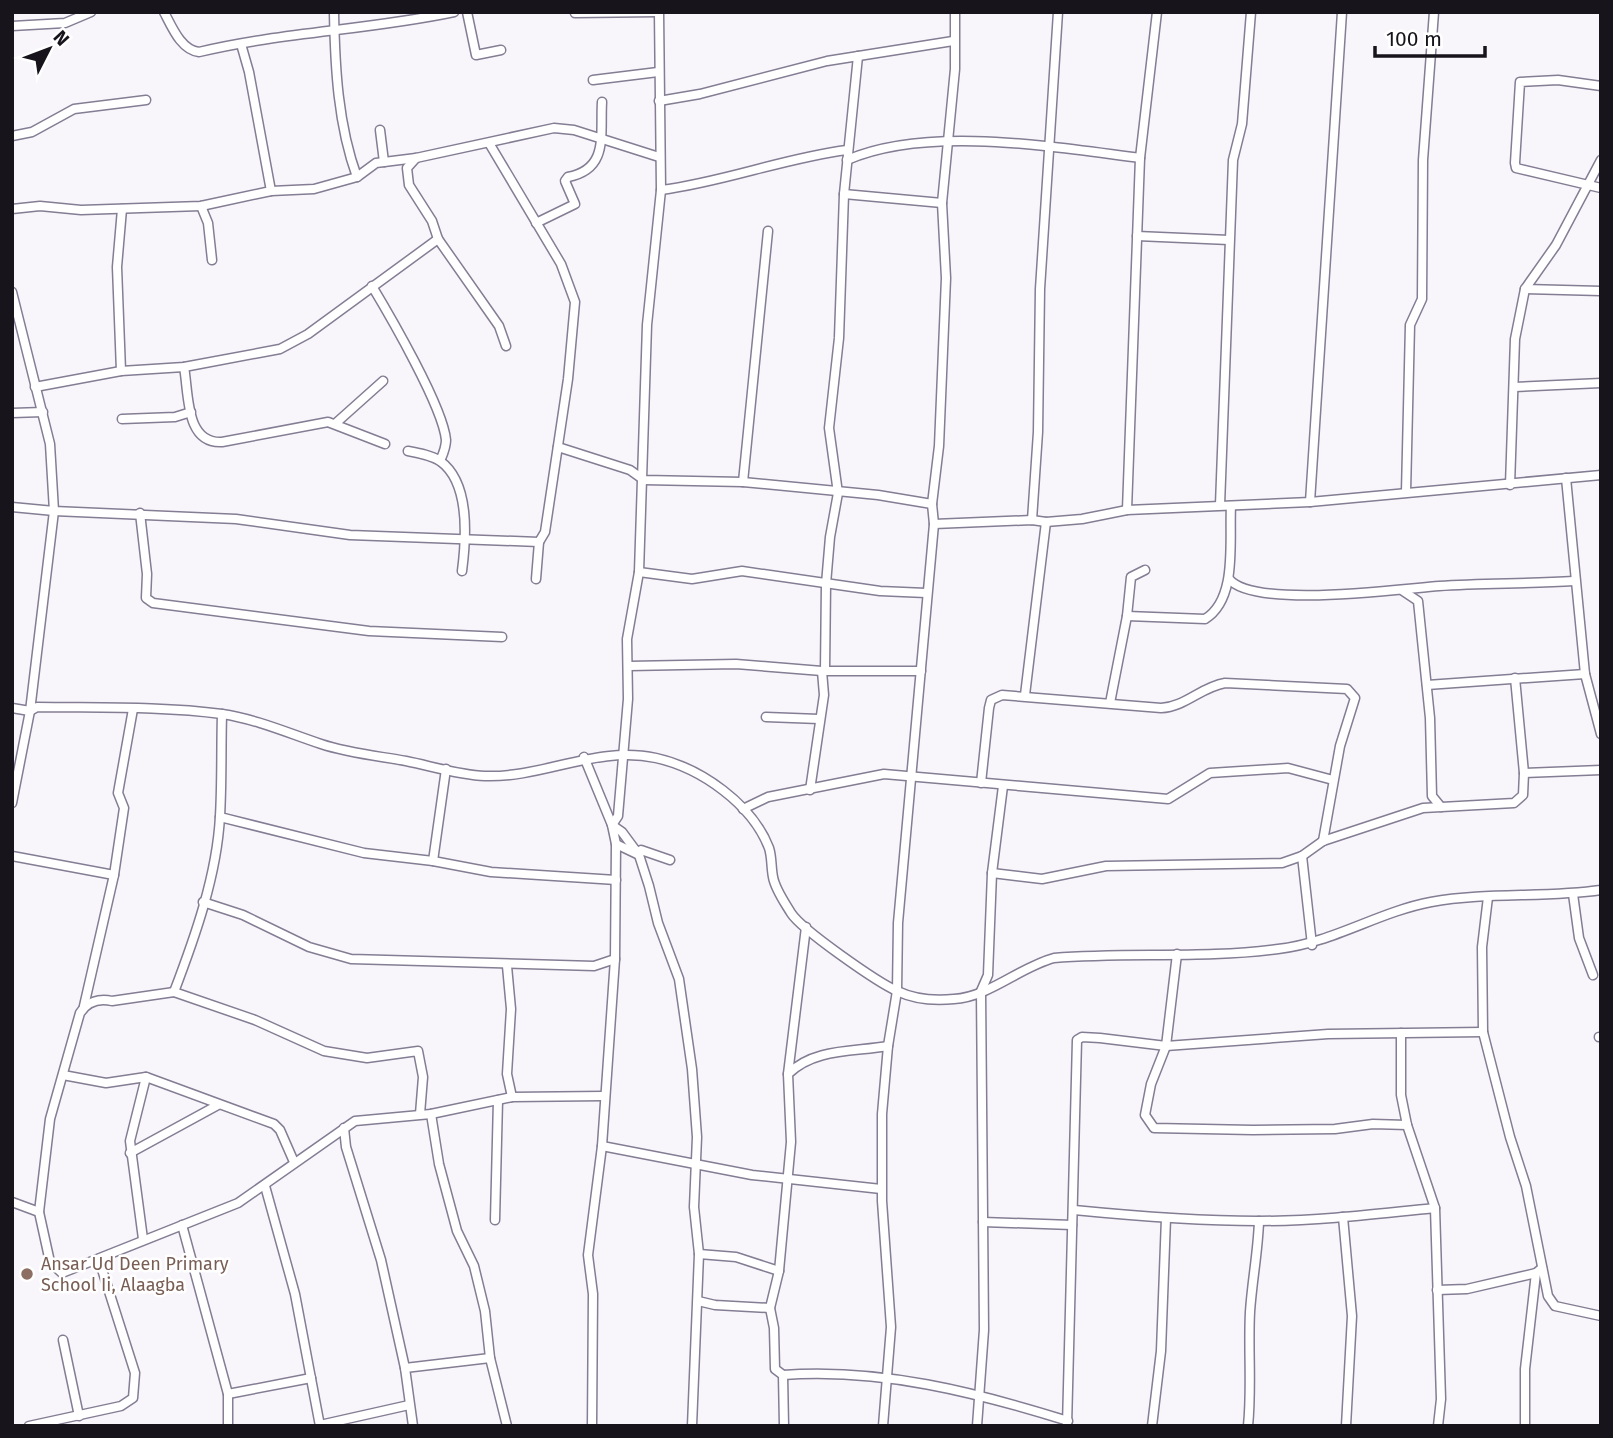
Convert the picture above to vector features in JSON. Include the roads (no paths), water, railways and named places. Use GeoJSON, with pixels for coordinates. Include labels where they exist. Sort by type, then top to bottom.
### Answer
{"type":"FeatureCollection","features":[{"type":"Feature","properties":{"kind":"street"},"geometry":{"type":"LineString","coordinates":[[12,26],[65,23],[91,12]]}},
{"type":"Feature","properties":{"kind":"street"},"geometry":{"type":"LineString","coordinates":[[164,12],[191,51],[294,33],[390,26],[454,12]]}},
{"type":"Feature","properties":{"kind":"street"},"geometry":{"type":"LineString","coordinates":[[334,12],[340,105],[348,151],[357,177]]}},
{"type":"Feature","properties":{"kind":"street"},"geometry":{"type":"LineString","coordinates":[[467,12],[476,55],[500,50]]}},
{"type":"Feature","properties":{"kind":"street"},"geometry":{"type":"LineString","coordinates":[[575,13],[659,12],[661,190],[647,325],[639,572],[627,639],[629,666],[618,816],[612,825]]}},
{"type":"Feature","properties":{"kind":"street"},"geometry":{"type":"LineString","coordinates":[[883,1426],[891,1327],[881,1189],[882,1114],[888,1046],[897,991],[898,923],[934,524],[932,504],[939,446],[946,278],[943,203],[955,69],[955,12]]}},
{"type":"Feature","properties":{"kind":"street"},"geometry":{"type":"LineString","coordinates":[[1032,520],[1048,147],[1058,12]]}},
{"type":"Feature","properties":{"kind":"street"},"geometry":{"type":"LineString","coordinates":[[1127,510],[1140,158],[1157,12]]}},
{"type":"Feature","properties":{"kind":"street"},"geometry":{"type":"LineString","coordinates":[[1220,505],[1233,160],[1242,124],[1251,12]]}},
{"type":"Feature","properties":{"kind":"street"},"geometry":{"type":"LineString","coordinates":[[1310,502],[1342,12]]}},
{"type":"Feature","properties":{"kind":"street"},"geometry":{"type":"LineString","coordinates":[[1406,492],[1409,338],[1410,325],[1422,299],[1423,160],[1434,12]]}},
{"type":"Feature","properties":{"kind":"street"},"geometry":{"type":"LineString","coordinates":[[659,101],[858,56],[953,41]]}},
{"type":"Feature","properties":{"kind":"street"},"geometry":{"type":"LineString","coordinates":[[241,44],[249,72],[271,191]]}},
{"type":"Feature","properties":{"kind":"street"},"geometry":{"type":"LineString","coordinates":[[824,695],[826,584],[830,537],[838,493],[829,428],[839,338],[846,160],[858,56]]}},
{"type":"Feature","properties":{"kind":"street"},"geometry":{"type":"LineString","coordinates":[[593,80],[658,72]]}},
{"type":"Feature","properties":{"kind":"street"},"geometry":{"type":"LineString","coordinates":[[1601,86],[1558,80],[1521,82],[1516,169],[1601,188]]}},
{"type":"Feature","properties":{"kind":"street"},"geometry":{"type":"LineString","coordinates":[[12,136],[32,132],[74,109],[146,100]]}},
{"type":"Feature","properties":{"kind":"street"},"geometry":{"type":"LineString","coordinates":[[536,223],[573,207],[565,181],[568,177],[590,170],[597,161],[602,102]]}},
{"type":"Feature","properties":{"kind":"street"},"geometry":{"type":"LineString","coordinates":[[12,209],[40,206],[122,209],[201,206],[271,191],[314,189],[357,177],[376,163],[416,158],[554,128],[600,138],[659,157]]}},
{"type":"Feature","properties":{"kind":"street"},"geometry":{"type":"LineString","coordinates":[[380,130],[384,162]]}},
{"type":"Feature","properties":{"kind":"street"},"geometry":{"type":"LineString","coordinates":[[846,160],[896,145],[949,142],[1048,147],[1140,158]]}},
{"type":"Feature","properties":{"kind":"street"},"geometry":{"type":"LineString","coordinates":[[489,143],[569,279],[575,302],[558,447],[545,532],[539,542],[536,579]]}},
{"type":"Feature","properties":{"kind":"street"},"geometry":{"type":"LineString","coordinates":[[661,190],[702,184],[818,154],[848,150]]}},
{"type":"Feature","properties":{"kind":"street"},"geometry":{"type":"LineString","coordinates":[[406,176],[407,168],[416,158]]}},
{"type":"Feature","properties":{"kind":"street"},"geometry":{"type":"LineString","coordinates":[[398,160],[439,239],[499,326],[506,346]]}},
{"type":"Feature","properties":{"kind":"street"},"geometry":{"type":"LineString","coordinates":[[1510,485],[1515,339],[1525,289],[1556,245],[1601,160]]}},
{"type":"Feature","properties":{"kind":"street"},"geometry":{"type":"LineString","coordinates":[[844,194],[943,203]]}},
{"type":"Feature","properties":{"kind":"street"},"geometry":{"type":"LineString","coordinates":[[201,206],[208,223],[212,260]]}},
{"type":"Feature","properties":{"kind":"street"},"geometry":{"type":"LineString","coordinates":[[121,372],[117,267],[122,209]]}},
{"type":"Feature","properties":{"kind":"street"},"geometry":{"type":"LineString","coordinates":[[743,482],[768,231]]}},
{"type":"Feature","properties":{"kind":"street"},"geometry":{"type":"LineString","coordinates":[[1137,236],[1229,240]]}},
{"type":"Feature","properties":{"kind":"street"},"geometry":{"type":"LineString","coordinates":[[35,387],[121,372],[184,367],[280,349],[308,334],[439,239]]}},
{"type":"Feature","properties":{"kind":"street"},"geometry":{"type":"LineString","coordinates":[[372,286],[393,321],[440,421],[446,442],[440,461]]}},
{"type":"Feature","properties":{"kind":"street"},"geometry":{"type":"LineString","coordinates":[[1525,289],[1601,291]]}},
{"type":"Feature","properties":{"kind":"street"},"geometry":{"type":"LineString","coordinates":[[12,292],[14,310],[50,444],[54,511],[30,711],[12,803]]}},
{"type":"Feature","properties":{"kind":"street"},"geometry":{"type":"LineString","coordinates":[[184,367],[194,429],[205,440],[214,443],[336,423],[385,443]]}},
{"type":"Feature","properties":{"kind":"street"},"geometry":{"type":"LineString","coordinates":[[336,423],[383,381]]}},
{"type":"Feature","properties":{"kind":"street"},"geometry":{"type":"LineString","coordinates":[[1514,387],[1601,383]]}},
{"type":"Feature","properties":{"kind":"street"},"geometry":{"type":"LineString","coordinates":[[12,413],[43,412]]}},
{"type":"Feature","properties":{"kind":"street"},"geometry":{"type":"LineString","coordinates":[[122,419],[175,417],[191,412]]}},
{"type":"Feature","properties":{"kind":"street"},"geometry":{"type":"LineString","coordinates":[[558,447],[630,470],[644,480],[743,482],[932,504]]}},
{"type":"Feature","properties":{"kind":"street"},"geometry":{"type":"LineString","coordinates":[[408,451],[440,461],[451,474],[460,495],[466,540],[462,572]]}},
{"type":"Feature","properties":{"kind":"street"},"geometry":{"type":"LineString","coordinates":[[934,524],[1032,520],[1046,522],[1127,510],[1310,502],[1601,475]]}},
{"type":"Feature","properties":{"kind":"street"},"geometry":{"type":"LineString","coordinates":[[1566,478],[1585,674],[1601,734]]}},
{"type":"Feature","properties":{"kind":"street"},"geometry":{"type":"LineString","coordinates":[[1127,616],[1205,619],[1214,613],[1228,579],[1231,506]]}},
{"type":"Feature","properties":{"kind":"street"},"geometry":{"type":"LineString","coordinates":[[12,507],[236,519],[351,535],[539,542]]}},
{"type":"Feature","properties":{"kind":"street"},"geometry":{"type":"LineString","coordinates":[[140,513],[147,574],[146,598],[153,603],[369,631],[502,637]]}},
{"type":"Feature","properties":{"kind":"street"},"geometry":{"type":"LineString","coordinates":[[1025,695],[1046,522]]}},
{"type":"Feature","properties":{"kind":"street"},"geometry":{"type":"LineString","coordinates":[[1110,703],[1127,616],[1130,578],[1145,570]]}},
{"type":"Feature","properties":{"kind":"street"},"geometry":{"type":"LineString","coordinates":[[639,572],[692,579],[742,571],[826,584],[926,593]]}},
{"type":"Feature","properties":{"kind":"street"},"geometry":{"type":"LineString","coordinates":[[1228,579],[1235,586],[1260,594],[1388,594],[1424,588],[1574,581]]}},
{"type":"Feature","properties":{"kind":"street"},"geometry":{"type":"LineString","coordinates":[[1424,588],[1418,601],[1427,685],[1432,796],[1441,807]]}},
{"type":"Feature","properties":{"kind":"street"},"geometry":{"type":"LineString","coordinates":[[1403,591],[1418,601]]}},
{"type":"Feature","properties":{"kind":"street"},"geometry":{"type":"LineString","coordinates":[[629,666],[736,664],[823,671],[921,671]]}},
{"type":"Feature","properties":{"kind":"street"},"geometry":{"type":"LineString","coordinates":[[810,790],[824,695],[830,678],[837,671]]}},
{"type":"Feature","properties":{"kind":"street"},"geometry":{"type":"LineString","coordinates":[[1427,685],[1585,674]]}},
{"type":"Feature","properties":{"kind":"street"},"geometry":{"type":"LineString","coordinates":[[992,873],[1042,879],[1105,866],[1282,863],[1302,856],[1323,841],[1423,808],[1514,803],[1523,795],[1524,773],[1515,678]]}},
{"type":"Feature","properties":{"kind":"street"},"geometry":{"type":"LineString","coordinates":[[981,783],[991,700],[1002,695],[1170,708],[1202,689],[1226,682],[1347,689],[1355,698],[1333,780],[1323,841]]}},
{"type":"Feature","properties":{"kind":"street"},"geometry":{"type":"LineString","coordinates":[[12,708],[30,711],[37,707],[222,714],[264,724],[325,745],[485,776],[538,770],[584,757],[622,755],[656,758],[692,770],[743,809],[764,836],[771,853],[774,882],[792,915],[806,928],[897,991],[922,999],[957,999],[981,991],[1036,963],[1054,958],[1275,950],[1312,944],[1430,903],[1601,890]]}},
{"type":"Feature","properties":{"kind":"street"},"geometry":{"type":"LineString","coordinates":[[133,709],[118,793],[124,808],[114,875],[84,1006],[72,1035],[50,1119],[38,1212],[50,1262],[54,1267],[62,1273],[100,1260],[143,1239],[239,1203],[355,1121],[431,1114],[512,1097],[604,1096]]}},
{"type":"Feature","properties":{"kind":"street"},"geometry":{"type":"LineString","coordinates":[[174,992],[215,855],[220,817],[222,714]]}},
{"type":"Feature","properties":{"kind":"street"},"geometry":{"type":"LineString","coordinates":[[766,717],[819,719]]}},
{"type":"Feature","properties":{"kind":"street"},"geometry":{"type":"LineString","coordinates":[[584,757],[612,825],[616,844],[615,959],[602,1146],[588,1255],[593,1294],[592,1426]]}},
{"type":"Feature","properties":{"kind":"street"},"geometry":{"type":"LineString","coordinates":[[743,809],[768,797],[810,790],[855,777],[884,774],[1168,799],[1210,773],[1288,768],[1333,780]]}},
{"type":"Feature","properties":{"kind":"street"},"geometry":{"type":"LineString","coordinates":[[433,861],[446,769]]}},
{"type":"Feature","properties":{"kind":"street"},"geometry":{"type":"LineString","coordinates":[[1524,773],[1601,770]]}},
{"type":"Feature","properties":{"kind":"street"},"geometry":{"type":"LineString","coordinates":[[977,1426],[984,1330],[981,991],[988,975],[992,873],[1003,786]]}},
{"type":"Feature","properties":{"kind":"street"},"geometry":{"type":"LineString","coordinates":[[1423,808],[1432,796]]}},
{"type":"Feature","properties":{"kind":"street"},"geometry":{"type":"LineString","coordinates":[[220,817],[364,853],[433,861],[491,872],[615,880]]}},
{"type":"Feature","properties":{"kind":"street"},"geometry":{"type":"LineString","coordinates":[[612,825],[622,832],[639,855],[658,923],[679,979],[692,1069],[697,1137],[694,1207],[699,1254],[692,1426]]}},
{"type":"Feature","properties":{"kind":"street"},"geometry":{"type":"LineString","coordinates":[[616,844],[639,855]]}},
{"type":"Feature","properties":{"kind":"street"},"geometry":{"type":"LineString","coordinates":[[639,855],[641,850],[646,850],[670,860]]}},
{"type":"Feature","properties":{"kind":"street"},"geometry":{"type":"LineString","coordinates":[[12,856],[114,875]]}},
{"type":"Feature","properties":{"kind":"street"},"geometry":{"type":"LineString","coordinates":[[1302,856],[1312,944]]}},
{"type":"Feature","properties":{"kind":"street"},"geometry":{"type":"LineString","coordinates":[[1573,894],[1579,938],[1593,975]]}},
{"type":"Feature","properties":{"kind":"street"},"geometry":{"type":"LineString","coordinates":[[1488,897],[1482,947],[1483,1032],[1510,1137],[1526,1186],[1539,1270],[1551,1302],[1601,1316]]}},
{"type":"Feature","properties":{"kind":"street"},"geometry":{"type":"LineString","coordinates":[[203,902],[243,915],[309,947],[351,959],[507,965],[594,965],[615,959]]}},
{"type":"Feature","properties":{"kind":"street"},"geometry":{"type":"LineString","coordinates":[[806,928],[788,1074],[791,1142],[779,1271],[770,1308],[774,1328],[775,1369],[783,1375],[813,1373],[886,1377],[978,1393],[1068,1423],[1074,1210],[1073,1106],[1077,1040],[1082,1037],[1100,1038],[1166,1046],[1314,1034],[1483,1032]]}},
{"type":"Feature","properties":{"kind":"street"},"geometry":{"type":"LineString","coordinates":[[1177,954],[1166,1046],[1151,1084],[1145,1115],[1148,1121],[1160,1130],[1407,1125]]}},
{"type":"Feature","properties":{"kind":"street"},"geometry":{"type":"LineString","coordinates":[[507,965],[511,1009],[508,1074],[512,1097]]}},
{"type":"Feature","properties":{"kind":"street"},"geometry":{"type":"LineString","coordinates":[[84,1006],[103,999],[112,1001],[174,992],[255,1020],[324,1051],[367,1058],[418,1051],[423,1077],[419,1114]]}},
{"type":"Feature","properties":{"kind":"street"},"geometry":{"type":"LineString","coordinates":[[1401,1033],[1399,1076],[1407,1125],[1435,1208],[1441,1399],[1438,1426]]}},
{"type":"Feature","properties":{"kind":"street"},"geometry":{"type":"LineString","coordinates":[[792,1039],[797,1051],[808,1059]]}},
{"type":"Feature","properties":{"kind":"street"},"geometry":{"type":"LineString","coordinates":[[788,1074],[808,1059],[888,1046]]}},
{"type":"Feature","properties":{"kind":"street"},"geometry":{"type":"LineString","coordinates":[[63,1075],[106,1083],[146,1077],[274,1124],[280,1130],[294,1162]]}},
{"type":"Feature","properties":{"kind":"street"},"geometry":{"type":"LineString","coordinates":[[143,1239],[130,1141],[146,1077]]}},
{"type":"Feature","properties":{"kind":"street"},"geometry":{"type":"LineString","coordinates":[[495,1220],[498,1100]]}},
{"type":"Feature","properties":{"kind":"street"},"geometry":{"type":"LineString","coordinates":[[130,1153],[218,1105]]}},
{"type":"Feature","properties":{"kind":"street"},"geometry":{"type":"LineString","coordinates":[[431,1114],[439,1164],[457,1231],[474,1266],[485,1311],[490,1358],[507,1426]]}},
{"type":"Feature","properties":{"kind":"street"},"geometry":{"type":"LineString","coordinates":[[344,1128],[346,1147],[381,1260],[405,1368],[413,1426]]}},
{"type":"Feature","properties":{"kind":"street"},"geometry":{"type":"LineString","coordinates":[[602,1146],[787,1179],[881,1189]]}},
{"type":"Feature","properties":{"kind":"street"},"geometry":{"type":"LineString","coordinates":[[264,1186],[295,1294],[320,1425],[409,1405]]}},
{"type":"Feature","properties":{"kind":"street"},"geometry":{"type":"LineString","coordinates":[[12,1202],[38,1212]]}},
{"type":"Feature","properties":{"kind":"street"},"geometry":{"type":"LineString","coordinates":[[1074,1210],[1166,1218],[1259,1221],[1343,1217],[1435,1208]]}},
{"type":"Feature","properties":{"kind":"street"},"geometry":{"type":"LineString","coordinates":[[1343,1217],[1352,1316],[1346,1426]]}},
{"type":"Feature","properties":{"kind":"street"},"geometry":{"type":"LineString","coordinates":[[1152,1426],[1161,1352],[1166,1218]]}},
{"type":"Feature","properties":{"kind":"street"},"geometry":{"type":"LineString","coordinates":[[1248,1426],[1252,1391],[1251,1286],[1258,1253],[1259,1221]]}},
{"type":"Feature","properties":{"kind":"street"},"geometry":{"type":"LineString","coordinates":[[983,1222],[1072,1225]]}},
{"type":"Feature","properties":{"kind":"street"},"geometry":{"type":"LineString","coordinates":[[182,1225],[228,1394],[228,1426]]}},
{"type":"Feature","properties":{"kind":"street"},"geometry":{"type":"LineString","coordinates":[[699,1254],[736,1257],[779,1271]]}},
{"type":"Feature","properties":{"kind":"street"},"geometry":{"type":"LineString","coordinates":[[29,1426],[121,1406],[128,1403],[135,1392],[135,1373],[100,1260]]}},
{"type":"Feature","properties":{"kind":"street"},"geometry":{"type":"LineString","coordinates":[[1437,1290],[1467,1289],[1539,1270]]}},
{"type":"Feature","properties":{"kind":"street"},"geometry":{"type":"LineString","coordinates":[[1525,1426],[1525,1369],[1539,1270]]}},
{"type":"Feature","properties":{"kind":"street"},"geometry":{"type":"LineString","coordinates":[[698,1301],[715,1306],[770,1308]]}},
{"type":"Feature","properties":{"kind":"street"},"geometry":{"type":"LineString","coordinates":[[63,1340],[79,1416]]}},
{"type":"Feature","properties":{"kind":"street"},"geometry":{"type":"LineString","coordinates":[[405,1368],[490,1358]]}},
{"type":"Feature","properties":{"kind":"street"},"geometry":{"type":"LineString","coordinates":[[783,1375],[784,1426]]}},
{"type":"Feature","properties":{"kind":"street"},"geometry":{"type":"LineString","coordinates":[[228,1394],[311,1378]]}},
{"type":"Feature","properties":{"kind":"place","name":"Ansar Ud Deen Primary School Ii, Alaagba"},"geometry":{"type":"Point","coordinates":[27,1274]}}]}
